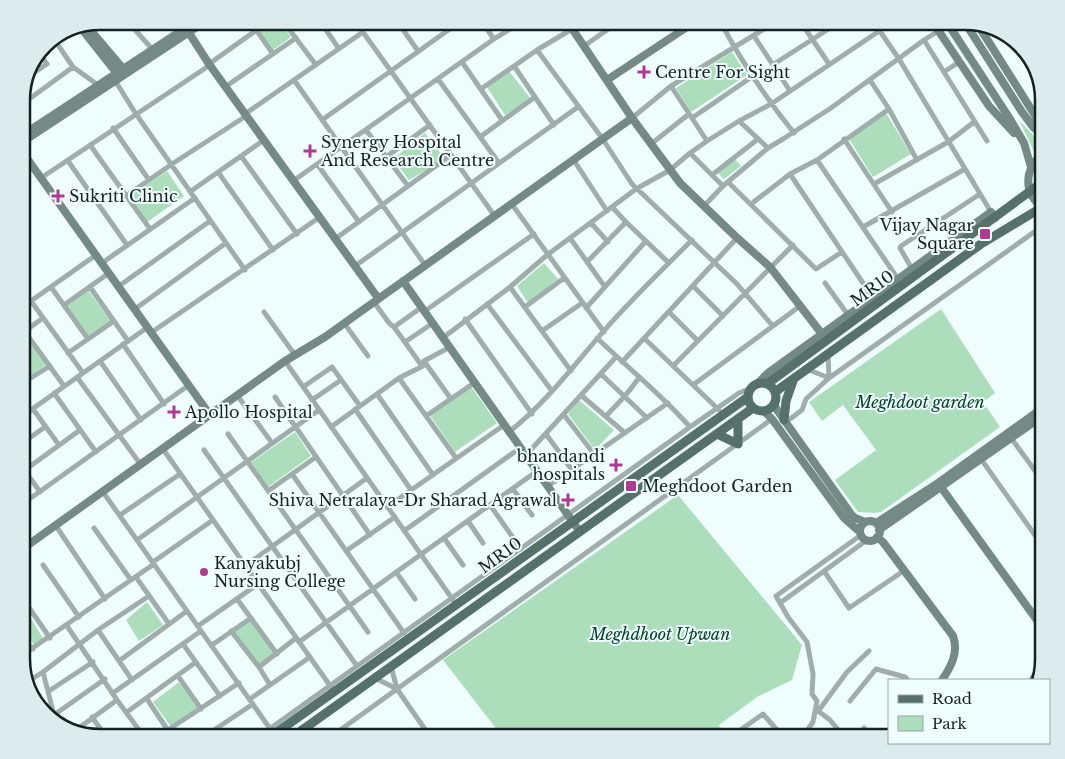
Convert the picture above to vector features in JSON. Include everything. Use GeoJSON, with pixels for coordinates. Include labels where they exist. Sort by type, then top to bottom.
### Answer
{"type":"FeatureCollection","features":[{"type":"Feature","properties":{"kind":"main road","name":"MR10"},"geometry":{"type":"LineString","coordinates":[[277,729],[720,411],[756,388],[993,215],[1035,187]]}},
{"type":"Feature","properties":{"kind":"main road","name":"MR10"},"geometry":{"type":"LineString","coordinates":[[775,392],[981,244],[1035,212]]}},
{"type":"Feature","properties":{"kind":"main road"},"geometry":{"type":"LineString","coordinates":[[785,421],[789,389],[794,378]]}},
{"type":"Feature","properties":{"kind":"main road"},"geometry":{"type":"LineString","coordinates":[[756,388],[775,392],[774,403],[768,409],[753,408],[756,388]]}},
{"type":"Feature","properties":{"kind":"main road","name":"MR10"},"geometry":{"type":"LineString","coordinates":[[304,729],[753,408]]}},
{"type":"Feature","properties":{"kind":"main road"},"geometry":{"type":"LineString","coordinates":[[717,434],[738,444],[738,419]]}},
{"type":"Feature","properties":{"kind":"street"},"geometry":{"type":"LineString","coordinates":[[135,30],[153,50]]}},
{"type":"Feature","properties":{"kind":"street"},"geometry":{"type":"LineString","coordinates":[[30,137],[183,30]]}},
{"type":"Feature","properties":{"kind":"street"},"geometry":{"type":"LineString","coordinates":[[30,131],[98,85],[119,75],[193,30]]}},
{"type":"Feature","properties":{"kind":"street"},"geometry":{"type":"LineString","coordinates":[[41,178],[113,128],[210,65],[256,30],[273,54]]}},
{"type":"Feature","properties":{"kind":"street"},"geometry":{"type":"LineString","coordinates":[[290,30],[316,65]]}},
{"type":"Feature","properties":{"kind":"street"},"geometry":{"type":"LineString","coordinates":[[326,30],[339,49]]}},
{"type":"Feature","properties":{"kind":"street"},"geometry":{"type":"LineString","coordinates":[[403,30],[418,51]]}},
{"type":"Feature","properties":{"kind":"street"},"geometry":{"type":"LineString","coordinates":[[322,120],[447,30]]}},
{"type":"Feature","properties":{"kind":"street"},"geometry":{"type":"LineString","coordinates":[[488,30],[494,39]]}},
{"type":"Feature","properties":{"kind":"street"},"geometry":{"type":"LineString","coordinates":[[294,181],[508,30]]}},
{"type":"Feature","properties":{"kind":"street"},"geometry":{"type":"LineString","coordinates":[[481,90],[537,50],[570,30]]}},
{"type":"Feature","properties":{"kind":"street"},"geometry":{"type":"LineString","coordinates":[[573,30],[632,118],[680,183],[770,267],[822,334]]}},
{"type":"Feature","properties":{"kind":"street"},"geometry":{"type":"LineString","coordinates":[[584,46],[607,30]]}},
{"type":"Feature","properties":{"kind":"street"},"geometry":{"type":"LineString","coordinates":[[607,80],[680,30]]}},
{"type":"Feature","properties":{"kind":"street"},"geometry":{"type":"LineString","coordinates":[[725,30],[734,48],[771,104],[794,133]]}},
{"type":"Feature","properties":{"kind":"street"},"geometry":{"type":"LineString","coordinates":[[30,544],[284,361],[326,336],[632,118],[671,86],[763,30]]}},
{"type":"Feature","properties":{"kind":"street"},"geometry":{"type":"LineString","coordinates":[[806,30],[829,64]]}},
{"type":"Feature","properties":{"kind":"street"},"geometry":{"type":"LineString","coordinates":[[774,64],[828,30]]}},
{"type":"Feature","properties":{"kind":"street"},"geometry":{"type":"LineString","coordinates":[[704,206],[723,186],[768,148],[794,133],[938,30],[988,106],[1024,143]]}},
{"type":"Feature","properties":{"kind":"street"},"geometry":{"type":"LineString","coordinates":[[952,30],[1024,143],[1031,167]]}},
{"type":"Feature","properties":{"kind":"street"},"geometry":{"type":"LineString","coordinates":[[90,31],[119,75],[136,114],[245,270]]}},
{"type":"Feature","properties":{"kind":"street"},"geometry":{"type":"LineString","coordinates":[[444,337],[510,287],[547,255],[636,188],[670,170],[707,141],[771,104],[880,31],[899,59],[993,215],[912,269],[848,315],[768,374],[756,388]]}},
{"type":"Feature","properties":{"kind":"street"},"geometry":{"type":"LineString","coordinates":[[970,31],[1022,112],[1035,118]]}},
{"type":"Feature","properties":{"kind":"street"},"geometry":{"type":"LineString","coordinates":[[85,32],[119,75]]}},
{"type":"Feature","properties":{"kind":"street"},"geometry":{"type":"LineString","coordinates":[[126,196],[246,115],[363,32],[494,215]]}},
{"type":"Feature","properties":{"kind":"street"},"geometry":{"type":"LineString","coordinates":[[189,33],[355,266],[389,323],[451,399]]}},
{"type":"Feature","properties":{"kind":"street"},"geometry":{"type":"LineString","coordinates":[[983,33],[1035,115]]}},
{"type":"Feature","properties":{"kind":"street"},"geometry":{"type":"LineString","coordinates":[[754,36],[790,91]]}},
{"type":"Feature","properties":{"kind":"street"},"geometry":{"type":"LineString","coordinates":[[226,87],[296,38]]}},
{"type":"Feature","properties":{"kind":"street"},"geometry":{"type":"LineString","coordinates":[[924,40],[987,141]]}},
{"type":"Feature","properties":{"kind":"street"},"geometry":{"type":"LineString","coordinates":[[58,44],[73,68],[98,85]]}},
{"type":"Feature","properties":{"kind":"street"},"geometry":{"type":"LineString","coordinates":[[537,50],[602,138],[632,184],[745,293],[772,325]]}},
{"type":"Feature","properties":{"kind":"street"},"geometry":{"type":"LineString","coordinates":[[36,71],[47,64],[43,59]]}},
{"type":"Feature","properties":{"kind":"street"},"geometry":{"type":"LineString","coordinates":[[462,62],[502,120]]}},
{"type":"Feature","properties":{"kind":"street"},"geometry":{"type":"LineString","coordinates":[[944,72],[959,62]]}},
{"type":"Feature","properties":{"kind":"street"},"geometry":{"type":"LineString","coordinates":[[514,66],[554,124]]}},
{"type":"Feature","properties":{"kind":"street"},"geometry":{"type":"LineString","coordinates":[[30,99],[73,68]]}},
{"type":"Feature","properties":{"kind":"street"},"geometry":{"type":"LineString","coordinates":[[652,144],[690,116],[753,76]]}},
{"type":"Feature","properties":{"kind":"street"},"geometry":{"type":"LineString","coordinates":[[438,79],[499,163]]}},
{"type":"Feature","properties":{"kind":"street"},"geometry":{"type":"LineString","coordinates":[[294,80],[425,265]]}},
{"type":"Feature","properties":{"kind":"street"},"geometry":{"type":"LineString","coordinates":[[870,80],[889,109],[917,160]]}},
{"type":"Feature","properties":{"kind":"street"},"geometry":{"type":"LineString","coordinates":[[671,86],[707,141]]}},
{"type":"Feature","properties":{"kind":"street"},"geometry":{"type":"LineString","coordinates":[[480,137],[535,97]]}},
{"type":"Feature","properties":{"kind":"street"},"geometry":{"type":"LineString","coordinates":[[355,266],[578,107]]}},
{"type":"Feature","properties":{"kind":"street"},"geometry":{"type":"LineString","coordinates":[[751,204],[790,174],[817,160],[844,139],[889,109]]}},
{"type":"Feature","properties":{"kind":"street"},"geometry":{"type":"LineString","coordinates":[[739,121],[768,148]]}},
{"type":"Feature","properties":{"kind":"street"},"geometry":{"type":"LineString","coordinates":[[874,184],[948,142],[974,122]]}},
{"type":"Feature","properties":{"kind":"street"},"geometry":{"type":"LineString","coordinates":[[386,157],[430,126]]}},
{"type":"Feature","properties":{"kind":"street"},"geometry":{"type":"LineString","coordinates":[[113,128],[149,180]]}},
{"type":"Feature","properties":{"kind":"street"},"geometry":{"type":"LineString","coordinates":[[366,130],[408,186]]}},
{"type":"Feature","properties":{"kind":"street"},"geometry":{"type":"LineString","coordinates":[[712,175],[758,139]]}},
{"type":"Feature","properties":{"kind":"street"},"geometry":{"type":"LineString","coordinates":[[844,139],[892,212]]}},
{"type":"Feature","properties":{"kind":"street"},"geometry":{"type":"LineString","coordinates":[[191,191],[264,140]]}},
{"type":"Feature","properties":{"kind":"street"},"geometry":{"type":"LineString","coordinates":[[90,145],[150,230]]}},
{"type":"Feature","properties":{"kind":"street"},"geometry":{"type":"LineString","coordinates":[[690,153],[723,186]]}},
{"type":"Feature","properties":{"kind":"street"},"geometry":{"type":"LineString","coordinates":[[336,239],[451,155]]}},
{"type":"Feature","properties":{"kind":"street"},"geometry":{"type":"LineString","coordinates":[[241,156],[297,234]]}},
{"type":"Feature","properties":{"kind":"street"},"geometry":{"type":"LineString","coordinates":[[573,159],[607,211]]}},
{"type":"Feature","properties":{"kind":"street"},"geometry":{"type":"LineString","coordinates":[[817,160],[898,280]]}},
{"type":"Feature","properties":{"kind":"street"},"geometry":{"type":"LineString","coordinates":[[68,161],[127,245]]}},
{"type":"Feature","properties":{"kind":"street"},"geometry":{"type":"LineString","coordinates":[[30,162],[210,415]]}},
{"type":"Feature","properties":{"kind":"street"},"geometry":{"type":"LineString","coordinates":[[1035,162],[1028,175],[1029,191],[1035,201]]}},
{"type":"Feature","properties":{"kind":"street"},"geometry":{"type":"LineString","coordinates":[[317,164],[358,222]]}},
{"type":"Feature","properties":{"kind":"street"},"geometry":{"type":"LineString","coordinates":[[863,227],[892,212],[965,168]]}},
{"type":"Feature","properties":{"kind":"street"},"geometry":{"type":"LineString","coordinates":[[218,172],[273,250]]}},
{"type":"Feature","properties":{"kind":"street"},"geometry":{"type":"LineString","coordinates":[[790,174],[873,298]]}},
{"type":"Feature","properties":{"kind":"street"},"geometry":{"type":"LineString","coordinates":[[728,182],[816,269],[842,252]]}},
{"type":"Feature","properties":{"kind":"street"},"geometry":{"type":"LineString","coordinates":[[912,269],[903,256],[901,246],[980,194]]}},
{"type":"Feature","properties":{"kind":"street"},"geometry":{"type":"LineString","coordinates":[[102,262],[195,198]]}},
{"type":"Feature","properties":{"kind":"street"},"geometry":{"type":"LineString","coordinates":[[511,203],[604,332]]}},
{"type":"Feature","properties":{"kind":"street"},"geometry":{"type":"LineString","coordinates":[[612,207],[669,263]]}},
{"type":"Feature","properties":{"kind":"street"},"geometry":{"type":"LineString","coordinates":[[30,411],[126,342],[150,330],[245,270],[320,217]]}},
{"type":"Feature","properties":{"kind":"street"},"geometry":{"type":"LineString","coordinates":[[119,286],[210,221]]}},
{"type":"Feature","properties":{"kind":"street"},"geometry":{"type":"LineString","coordinates":[[591,222],[608,242]]}},
{"type":"Feature","properties":{"kind":"street"},"geometry":{"type":"LineString","coordinates":[[587,262],[626,222]]}},
{"type":"Feature","properties":{"kind":"street"},"geometry":{"type":"LineString","coordinates":[[785,421],[802,410],[806,399],[829,378],[1035,231]]}},
{"type":"Feature","properties":{"kind":"street"},"geometry":{"type":"LineString","coordinates":[[394,327],[534,234]]}},
{"type":"Feature","properties":{"kind":"street"},"geometry":{"type":"LineString","coordinates":[[570,238],[605,287]]}},
{"type":"Feature","properties":{"kind":"street"},"geometry":{"type":"LineString","coordinates":[[622,362],[737,238]]}},
{"type":"Feature","properties":{"kind":"street"},"geometry":{"type":"LineString","coordinates":[[387,507],[456,458],[532,414],[571,371],[597,338],[692,240]]}},
{"type":"Feature","properties":{"kind":"street"},"geometry":{"type":"LineString","coordinates":[[586,308],[646,241]]}},
{"type":"Feature","properties":{"kind":"street"},"geometry":{"type":"LineString","coordinates":[[135,309],[226,243]]}},
{"type":"Feature","properties":{"kind":"street"},"geometry":{"type":"LineString","coordinates":[[673,366],[793,245]]}},
{"type":"Feature","properties":{"kind":"street"},"geometry":{"type":"LineString","coordinates":[[83,373],[31,301],[96,254]]}},
{"type":"Feature","properties":{"kind":"street"},"geometry":{"type":"LineString","coordinates":[[64,305],[109,273]]}},
{"type":"Feature","properties":{"kind":"street"},"geometry":{"type":"LineString","coordinates":[[525,307],[564,278]]}},
{"type":"Feature","properties":{"kind":"street"},"geometry":{"type":"LineString","coordinates":[[403,281],[580,532]]}},
{"type":"Feature","properties":{"kind":"street"},"geometry":{"type":"LineString","coordinates":[[824,283],[848,315]]}},
{"type":"Feature","properties":{"kind":"street"},"geometry":{"type":"LineString","coordinates":[[692,286],[723,316]]}},
{"type":"Feature","properties":{"kind":"street"},"geometry":{"type":"LineString","coordinates":[[51,287],[88,339]]}},
{"type":"Feature","properties":{"kind":"street"},"geometry":{"type":"LineString","coordinates":[[90,287],[114,321],[164,404]]}},
{"type":"Feature","properties":{"kind":"street"},"geometry":{"type":"LineString","coordinates":[[510,287],[571,371]]}},
{"type":"Feature","properties":{"kind":"street"},"geometry":{"type":"LineString","coordinates":[[542,331],[582,302]]}},
{"type":"Feature","properties":{"kind":"street"},"geometry":{"type":"LineString","coordinates":[[487,304],[552,391]]}},
{"type":"Feature","properties":{"kind":"street"},"geometry":{"type":"LineString","coordinates":[[693,385],[800,306]]}},
{"type":"Feature","properties":{"kind":"street"},"geometry":{"type":"LineString","coordinates":[[264,312],[294,355]]}},
{"type":"Feature","properties":{"kind":"street"},"geometry":{"type":"LineString","coordinates":[[669,312],[698,341]]}},
{"type":"Feature","properties":{"kind":"street"},"geometry":{"type":"LineString","coordinates":[[30,328],[44,318]]}},
{"type":"Feature","properties":{"kind":"street"},"geometry":{"type":"LineString","coordinates":[[465,320],[532,414]]}},
{"type":"Feature","properties":{"kind":"street"},"geometry":{"type":"LineString","coordinates":[[68,353],[114,321]]}},
{"type":"Feature","properties":{"kind":"street"},"geometry":{"type":"LineString","coordinates":[[344,323],[368,356]]}},
{"type":"Feature","properties":{"kind":"street"},"geometry":{"type":"LineString","coordinates":[[405,342],[433,323]]}},
{"type":"Feature","properties":{"kind":"street"},"geometry":{"type":"LineString","coordinates":[[597,338],[668,403],[690,427]]}},
{"type":"Feature","properties":{"kind":"street"},"geometry":{"type":"LineString","coordinates":[[163,449],[332,689],[357,666],[404,632],[454,602],[521,549],[571,518],[690,427],[720,411],[644,338]]}},
{"type":"Feature","properties":{"kind":"street"},"geometry":{"type":"LineString","coordinates":[[30,342],[64,386]]}},
{"type":"Feature","properties":{"kind":"street"},"geometry":{"type":"LineString","coordinates":[[331,427],[399,378],[450,347]]}},
{"type":"Feature","properties":{"kind":"street"},"geometry":{"type":"LineString","coordinates":[[828,354],[829,378]]}},
{"type":"Feature","properties":{"kind":"street"},"geometry":{"type":"LineString","coordinates":[[526,455],[616,357]]}},
{"type":"Feature","properties":{"kind":"street"},"geometry":{"type":"LineString","coordinates":[[100,361],[141,420]]}},
{"type":"Feature","properties":{"kind":"street"},"geometry":{"type":"LineString","coordinates":[[284,361],[454,602]]}},
{"type":"Feature","properties":{"kind":"street"},"geometry":{"type":"LineString","coordinates":[[30,377],[50,366]]}},
{"type":"Feature","properties":{"kind":"street"},"geometry":{"type":"LineString","coordinates":[[303,387],[332,367],[411,490]]}},
{"type":"Feature","properties":{"kind":"street"},"geometry":{"type":"LineString","coordinates":[[807,369],[829,378]]}},
{"type":"Feature","properties":{"kind":"street"},"geometry":{"type":"LineString","coordinates":[[601,374],[646,418]]}},
{"type":"Feature","properties":{"kind":"street"},"geometry":{"type":"LineString","coordinates":[[77,377],[141,465]]}},
{"type":"Feature","properties":{"kind":"street"},"geometry":{"type":"LineString","coordinates":[[399,378],[456,458]]}},
{"type":"Feature","properties":{"kind":"street"},"geometry":{"type":"LineString","coordinates":[[606,416],[639,378]]}},
{"type":"Feature","properties":{"kind":"street"},"geometry":{"type":"LineString","coordinates":[[312,400],[341,380]]}},
{"type":"Feature","properties":{"kind":"street"},"geometry":{"type":"LineString","coordinates":[[426,416],[474,383]]}},
{"type":"Feature","properties":{"kind":"street"},"geometry":{"type":"LineString","coordinates":[[30,499],[189,385]]}},
{"type":"Feature","properties":{"kind":"street"},"geometry":{"type":"LineString","coordinates":[[54,393],[96,452]]}},
{"type":"Feature","properties":{"kind":"street"},"geometry":{"type":"LineString","coordinates":[[377,394],[434,475]]}},
{"type":"Feature","properties":{"kind":"street"},"geometry":{"type":"LineString","coordinates":[[237,395],[272,444]]}},
{"type":"Feature","properties":{"kind":"street"},"geometry":{"type":"LineString","coordinates":[[582,396],[625,433]]}},
{"type":"Feature","properties":{"kind":"street"},"geometry":{"type":"LineString","coordinates":[[275,397],[370,535]]}},
{"type":"Feature","properties":{"kind":"street"},"geometry":{"type":"LineString","coordinates":[[548,486],[668,403]]}},
{"type":"Feature","properties":{"kind":"street"},"geometry":{"type":"LineString","coordinates":[[774,403],[851,514],[865,522],[871,521],[878,530],[883,542],[948,628],[957,646],[956,654],[943,679]]}},
{"type":"Feature","properties":{"kind":"street"},"geometry":{"type":"LineString","coordinates":[[33,409],[59,446]]}},
{"type":"Feature","properties":{"kind":"street"},"geometry":{"type":"LineString","coordinates":[[137,540],[319,410]]}},
{"type":"Feature","properties":{"kind":"street"},"geometry":{"type":"LineString","coordinates":[[764,410],[844,518],[863,536],[873,540],[878,530],[1035,414]]}},
{"type":"Feature","properties":{"kind":"street"},"geometry":{"type":"LineString","coordinates":[[564,415],[594,454]]}},
{"type":"Feature","properties":{"kind":"street"},"geometry":{"type":"LineString","coordinates":[[341,729],[772,419]]}},
{"type":"Feature","properties":{"kind":"street"},"geometry":{"type":"LineString","coordinates":[[941,484],[1035,421]]}},
{"type":"Feature","properties":{"kind":"street"},"geometry":{"type":"LineString","coordinates":[[30,438],[45,427]]}},
{"type":"Feature","properties":{"kind":"street"},"geometry":{"type":"LineString","coordinates":[[30,464],[59,446],[80,430]]}},
{"type":"Feature","properties":{"kind":"street"},"geometry":{"type":"LineString","coordinates":[[228,434],[368,632]]}},
{"type":"Feature","properties":{"kind":"street"},"geometry":{"type":"LineString","coordinates":[[546,434],[572,470]]}},
{"type":"Feature","properties":{"kind":"street"},"geometry":{"type":"LineString","coordinates":[[1011,438],[1035,471]]}},
{"type":"Feature","properties":{"kind":"street"},"geometry":{"type":"LineString","coordinates":[[404,531],[520,448]]}},
{"type":"Feature","properties":{"kind":"street"},"geometry":{"type":"LineString","coordinates":[[204,450],[357,666]]}},
{"type":"Feature","properties":{"kind":"street"},"geometry":{"type":"LineString","coordinates":[[268,491],[316,457]]}},
{"type":"Feature","properties":{"kind":"street"},"geometry":{"type":"LineString","coordinates":[[981,459],[1035,535]]}},
{"type":"Feature","properties":{"kind":"street"},"geometry":{"type":"LineString","coordinates":[[259,667],[326,623],[537,472]]}},
{"type":"Feature","properties":{"kind":"street"},"geometry":{"type":"LineString","coordinates":[[120,515],[180,474]]}},
{"type":"Feature","properties":{"kind":"street"},"geometry":{"type":"LineString","coordinates":[[292,474],[404,632]]}},
{"type":"Feature","properties":{"kind":"street"},"geometry":{"type":"LineString","coordinates":[[30,478],[40,492]]}},
{"type":"Feature","properties":{"kind":"street"},"geometry":{"type":"LineString","coordinates":[[246,566],[367,478]]}},
{"type":"Feature","properties":{"kind":"street"},"geometry":{"type":"LineString","coordinates":[[941,484],[1035,614]]}},
{"type":"Feature","properties":{"kind":"street"},"geometry":{"type":"LineString","coordinates":[[513,489],[532,514]]}},
{"type":"Feature","properties":{"kind":"street"},"geometry":{"type":"LineString","coordinates":[[103,492],[212,645],[268,729]]}},
{"type":"Feature","properties":{"kind":"street"},"geometry":{"type":"LineString","coordinates":[[490,505],[521,549]]}},
{"type":"Feature","properties":{"kind":"street"},"geometry":{"type":"LineString","coordinates":[[346,551],[395,517]]}},
{"type":"Feature","properties":{"kind":"street"},"geometry":{"type":"LineString","coordinates":[[30,651],[213,520]]}},
{"type":"Feature","properties":{"kind":"street"},"geometry":{"type":"LineString","coordinates":[[468,521],[483,543]]}},
{"type":"Feature","properties":{"kind":"street"},"geometry":{"type":"LineString","coordinates":[[863,536],[861,526],[865,522]]}},
{"type":"Feature","properties":{"kind":"street"},"geometry":{"type":"LineString","coordinates":[[56,526],[105,598]]}},
{"type":"Feature","properties":{"kind":"street"},"geometry":{"type":"LineString","coordinates":[[94,528],[169,624]]}},
{"type":"Feature","properties":{"kind":"street"},"geometry":{"type":"LineString","coordinates":[[780,603],[824,571],[863,536]]}},
{"type":"Feature","properties":{"kind":"street"},"geometry":{"type":"LineString","coordinates":[[808,729],[817,710],[817,701],[812,694],[813,674],[807,642],[788,617],[776,596],[863,536]]}},
{"type":"Feature","properties":{"kind":"street"},"geometry":{"type":"LineString","coordinates":[[444,538],[463,565]]}},
{"type":"Feature","properties":{"kind":"street"},"geometry":{"type":"LineString","coordinates":[[43,565],[79,617]]}},
{"type":"Feature","properties":{"kind":"street"},"geometry":{"type":"LineString","coordinates":[[824,571],[849,608],[905,570]]}},
{"type":"Feature","properties":{"kind":"street"},"geometry":{"type":"LineString","coordinates":[[396,572],[415,600]]}},
{"type":"Feature","properties":{"kind":"street"},"geometry":{"type":"LineString","coordinates":[[113,693],[183,644],[258,584]]}},
{"type":"Feature","properties":{"kind":"street"},"geometry":{"type":"LineString","coordinates":[[33,679],[98,630],[149,596]]}},
{"type":"Feature","properties":{"kind":"street"},"geometry":{"type":"LineString","coordinates":[[238,599],[277,654]]}},
{"type":"Feature","properties":{"kind":"street"},"geometry":{"type":"LineString","coordinates":[[30,609],[50,638]]}},
{"type":"Feature","properties":{"kind":"street"},"geometry":{"type":"LineString","coordinates":[[1032,609],[1035,612]]}},
{"type":"Feature","properties":{"kind":"street"},"geometry":{"type":"LineString","coordinates":[[119,660],[187,611]]}},
{"type":"Feature","properties":{"kind":"street"},"geometry":{"type":"LineString","coordinates":[[212,645],[251,618]]}},
{"type":"Feature","properties":{"kind":"street"},"geometry":{"type":"LineString","coordinates":[[67,626],[139,729]]}},
{"type":"Feature","properties":{"kind":"street"},"geometry":{"type":"LineString","coordinates":[[98,630],[132,680]]}},
{"type":"Feature","properties":{"kind":"street"},"geometry":{"type":"LineString","coordinates":[[231,631],[259,667],[270,685]]}},
{"type":"Feature","properties":{"kind":"street"},"geometry":{"type":"LineString","coordinates":[[183,644],[220,696]]}},
{"type":"Feature","properties":{"kind":"street"},"geometry":{"type":"LineString","coordinates":[[30,646],[33,649]]}},
{"type":"Feature","properties":{"kind":"street"},"geometry":{"type":"LineString","coordinates":[[817,710],[847,672],[869,651]]}},
{"type":"Feature","properties":{"kind":"street"},"geometry":{"type":"LineString","coordinates":[[214,729],[251,702],[270,685],[310,657]]}},
{"type":"Feature","properties":{"kind":"street"},"geometry":{"type":"LineString","coordinates":[[49,691],[93,662]]}},
{"type":"Feature","properties":{"kind":"street"},"geometry":{"type":"LineString","coordinates":[[127,712],[196,662]]}},
{"type":"Feature","properties":{"kind":"street"},"geometry":{"type":"LineString","coordinates":[[392,666],[397,689],[425,729]]}},
{"type":"Feature","properties":{"kind":"street"},"geometry":{"type":"LineString","coordinates":[[850,701],[876,669],[907,679]]}},
{"type":"Feature","properties":{"kind":"street"},"geometry":{"type":"LineString","coordinates":[[43,672],[53,711]]}},
{"type":"Feature","properties":{"kind":"street"},"geometry":{"type":"LineString","coordinates":[[178,676],[201,709]]}},
{"type":"Feature","properties":{"kind":"street"},"geometry":{"type":"LineString","coordinates":[[375,678],[397,689]]}},
{"type":"Feature","properties":{"kind":"street"},"geometry":{"type":"LineString","coordinates":[[56,714],[104,679]]}},
{"type":"Feature","properties":{"kind":"street"},"geometry":{"type":"LineString","coordinates":[[170,729],[239,684]]}},
{"type":"Feature","properties":{"kind":"street"},"geometry":{"type":"LineString","coordinates":[[147,699],[167,729]]}},
{"type":"Feature","properties":{"kind":"street"},"geometry":{"type":"LineString","coordinates":[[81,726],[117,700]]}},
{"type":"Feature","properties":{"kind":"street"},"geometry":{"type":"LineString","coordinates":[[817,710],[836,729]]}},
{"type":"Feature","properties":{"kind":"street"},"geometry":{"type":"LineString","coordinates":[[743,729],[763,714],[776,729]]}},
{"type":"Feature","properties":{"kind":"street"},"geometry":{"type":"LineString","coordinates":[[92,717],[101,729]]}},
{"type":"Feature","properties":{"kind":"green space"},"geometry":{"type":"Polygon","coordinates":[[[286,30],[291,37],[273,50],[260,31],[286,30]]]}},
{"type":"Feature","properties":{"kind":"green space"},"geometry":{"type":"Polygon","coordinates":[[[732,52],[747,75],[691,112],[676,88],[732,52]]]}},
{"type":"Feature","properties":{"kind":"green space"},"geometry":{"type":"Polygon","coordinates":[[[509,71],[531,99],[505,115],[487,87],[509,71]]]}},
{"type":"Feature","properties":{"kind":"green space"},"geometry":{"type":"Polygon","coordinates":[[[886,113],[911,154],[873,177],[849,139],[886,113]]]}},
{"type":"Feature","properties":{"kind":"green space"},"geometry":{"type":"Polygon","coordinates":[[[1019,120],[1035,137],[1035,154],[1019,120]]]}},
{"type":"Feature","properties":{"kind":"green space"},"geometry":{"type":"Polygon","coordinates":[[[425,133],[445,159],[409,180],[393,159],[425,133]]]}},
{"type":"Feature","properties":{"kind":"green space"},"geometry":{"type":"Polygon","coordinates":[[[735,159],[741,166],[724,179],[718,173],[735,159]]]}},
{"type":"Feature","properties":{"kind":"green space"},"geometry":{"type":"Polygon","coordinates":[[[167,171],[184,196],[147,222],[130,196],[167,171]]]}},
{"type":"Feature","properties":{"kind":"green space"},"geometry":{"type":"Polygon","coordinates":[[[544,263],[558,279],[528,303],[517,286],[544,263]]]}},
{"type":"Feature","properties":{"kind":"green space"},"geometry":{"type":"Polygon","coordinates":[[[88,290],[112,322],[86,337],[63,308],[88,290]]]}},
{"type":"Feature","properties":{"kind":"green space","name":"Meghdoot garden"},"geometry":{"type":"Polygon","coordinates":[[[941,309],[995,393],[983,402],[1000,427],[881,512],[858,512],[835,480],[876,450],[843,405],[822,421],[809,402],[941,309]]]}},
{"type":"Feature","properties":{"kind":"green space"},"geometry":{"type":"Polygon","coordinates":[[[30,341],[46,365],[30,376],[30,341]]]}},
{"type":"Feature","properties":{"kind":"green space"},"geometry":{"type":"Polygon","coordinates":[[[470,385],[497,423],[455,452],[429,414],[470,385]]]}},
{"type":"Feature","properties":{"kind":"green space"},"geometry":{"type":"Polygon","coordinates":[[[579,400],[614,430],[595,450],[568,414],[579,400]]]}},
{"type":"Feature","properties":{"kind":"green space"},"geometry":{"type":"Polygon","coordinates":[[[295,432],[311,456],[268,487],[251,462],[295,432]]]}},
{"type":"Feature","properties":{"kind":"green space","name":"Meghdhoot Upwan"},"geometry":{"type":"Polygon","coordinates":[[[678,495],[802,645],[792,680],[757,697],[719,725],[721,729],[496,729],[443,660],[678,495]]]}},
{"type":"Feature","properties":{"kind":"green space"},"geometry":{"type":"Polygon","coordinates":[[[147,602],[163,625],[139,641],[126,620],[147,602]]]}},
{"type":"Feature","properties":{"kind":"green space"},"geometry":{"type":"Polygon","coordinates":[[[30,617],[44,640],[36,646],[30,641],[30,617]]]}},
{"type":"Feature","properties":{"kind":"green space"},"geometry":{"type":"Polygon","coordinates":[[[250,619],[274,654],[258,665],[232,631],[250,619]]]}},
{"type":"Feature","properties":{"kind":"green space"},"geometry":{"type":"Polygon","coordinates":[[[179,682],[198,709],[172,728],[153,702],[179,682]]]}},
{"type":"Feature","properties":{"kind":"place","name":"Centre For Sight"},"geometry":{"type":"Point","coordinates":[644,72]}},
{"type":"Feature","properties":{"kind":"place","name":"Synergy Hospital And Research Centre"},"geometry":{"type":"Point","coordinates":[310,151]}},
{"type":"Feature","properties":{"kind":"place","name":"Sukriti Clinic"},"geometry":{"type":"Point","coordinates":[58,196]}},
{"type":"Feature","properties":{"kind":"place","name":"Vijay Nagar Square"},"geometry":{"type":"Point","coordinates":[985,234]}},
{"type":"Feature","properties":{"kind":"place","name":"Apollo Hospital"},"geometry":{"type":"Point","coordinates":[174,412]}},
{"type":"Feature","properties":{"kind":"place","name":"bhandandi hospitals"},"geometry":{"type":"Point","coordinates":[616,465]}},
{"type":"Feature","properties":{"kind":"place","name":"Meghdoot Garden"},"geometry":{"type":"Point","coordinates":[631,486]}},
{"type":"Feature","properties":{"kind":"place","name":"Shiva Netralaya-Dr Sharad Agrawal"},"geometry":{"type":"Point","coordinates":[568,500]}},
{"type":"Feature","properties":{"kind":"place","name":"Kanyakubj Nursing College"},"geometry":{"type":"Point","coordinates":[204,572]}}]}
